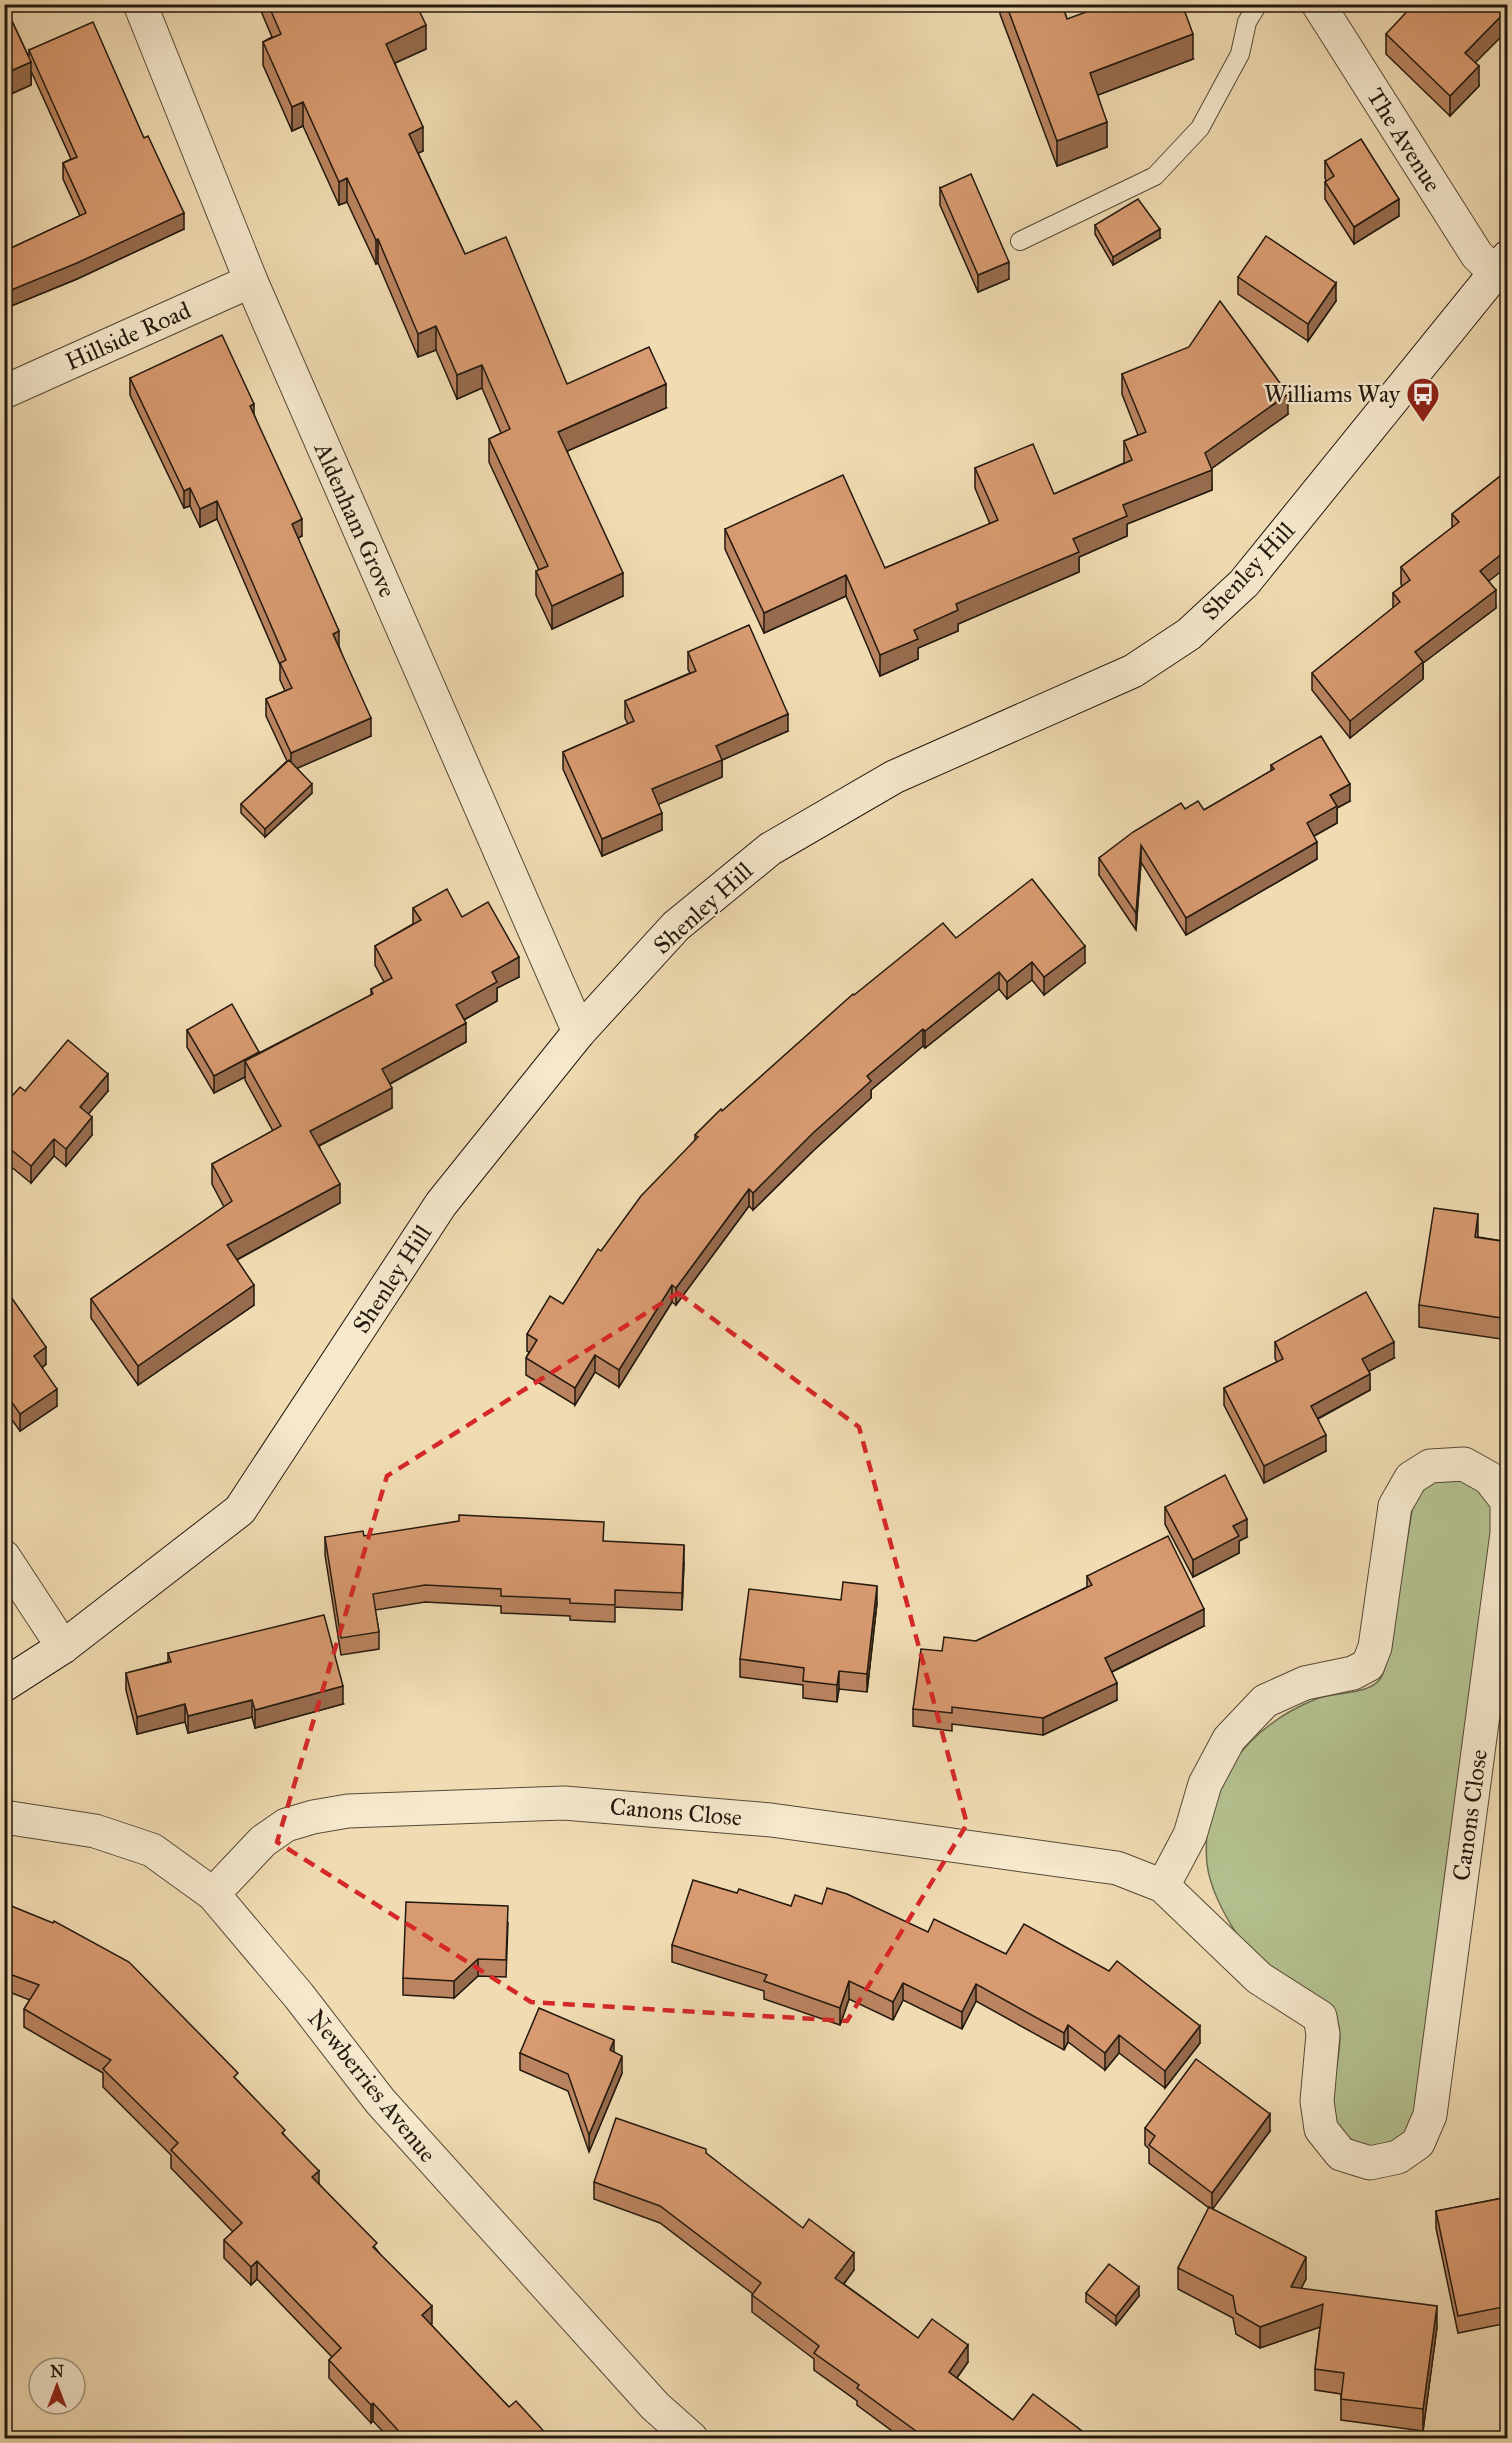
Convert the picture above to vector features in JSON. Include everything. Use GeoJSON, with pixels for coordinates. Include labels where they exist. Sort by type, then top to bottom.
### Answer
{"type":"FeatureCollection","features":[{"type":"Feature","properties":{"kind":"street","name":"Aldenham Grove"},"geometry":{"type":"LineString","coordinates":[[140,4],[251,281],[579,1032]]}},
{"type":"Feature","properties":{"kind":"street","name":"The Avenue"},"geometry":{"type":"LineString","coordinates":[[1317,4],[1477,255],[1501,264]]}},
{"type":"Feature","properties":{"kind":"street","name":"Shenley Hill"},"geometry":{"type":"LineString","coordinates":[[4,1684],[63,1647],[240,1510],[441,1204],[579,1032],[676,926],[770,849],[894,777],[1133,671],[1189,634],[1244,583],[1501,264]]}},
{"type":"Feature","properties":{"kind":"street","name":"Hillside Road"},"geometry":{"type":"LineString","coordinates":[[4,392],[251,281]]}},
{"type":"Feature","properties":{"kind":"street","name":"Canons Close"},"geometry":{"type":"LineString","coordinates":[[213,1894],[263,1841],[285,1825],[312,1817],[348,1811],[564,1803],[771,1820],[1117,1868],[1163,1886],[1259,1978],[1320,2017],[1323,2034],[1317,2101],[1322,2129],[1341,2154],[1370,2163],[1398,2157],[1418,2143],[1430,2115],[1507,1533],[1507,1502],[1488,1478],[1464,1464],[1430,1466],[1411,1478],[1395,1506],[1374,1647],[1368,1665],[1353,1673],[1305,1683],[1265,1701],[1229,1739],[1205,1784],[1190,1835],[1163,1886]]}},
{"type":"Feature","properties":{"kind":"street"},"geometry":{"type":"LineString","coordinates":[[4,1557],[63,1647]]}},
{"type":"Feature","properties":{"kind":"street","name":"Newberries Avenue"},"geometry":{"type":"LineString","coordinates":[[4,1817],[95,1831],[152,1850],[213,1894],[299,1996],[380,2101],[655,2406],[691,2439]]}},
{"type":"Feature","properties":{"kind":"lane"},"geometry":{"type":"LineString","coordinates":[[1020,241],[1155,176],[1200,128],[1240,54],[1247,22],[1258,4]]}},
{"type":"Feature","properties":{"kind":"highlighted area"},"geometry":{"type":"Polygon","coordinates":[[[678,1293],[859,1427],[967,1824],[847,2021],[531,2002],[277,1842],[387,1476],[678,1293]]]}},
{"type":"Feature","properties":{"kind":"green space"},"geometry":{"type":"Polygon","coordinates":[[[1454,1478],[1469,1483],[1486,1497],[1495,1519],[1415,2111],[1410,2126],[1394,2143],[1385,2146],[1366,2145],[1358,2143],[1343,2132],[1334,2112],[1334,2082],[1340,2036],[1338,2022],[1332,2010],[1313,1993],[1267,1965],[1240,1939],[1224,1913],[1211,1883],[1207,1864],[1207,1836],[1211,1809],[1220,1785],[1233,1763],[1249,1743],[1291,1711],[1316,1699],[1368,1688],[1380,1679],[1387,1662],[1413,1505],[1429,1485],[1454,1478]]]}},
{"type":"Feature","properties":{"kind":"building"},"geometry":{"type":"Polygon","coordinates":[[[4,4],[31,62],[4,74],[4,4]]]}},
{"type":"Feature","properties":{"kind":"building"},"geometry":{"type":"Polygon","coordinates":[[[268,4],[382,4],[384,7],[390,4],[416,4],[426,25],[386,44],[423,127],[409,134],[465,254],[506,237],[567,384],[649,347],[666,384],[558,432],[623,573],[552,606],[536,571],[548,566],[489,439],[510,429],[482,365],[457,375],[436,326],[418,334],[378,239],[376,240],[347,178],[339,182],[303,102],[292,107],[263,42],[281,34],[268,4]]]}},
{"type":"Feature","properties":{"kind":"building"},"geometry":{"type":"Polygon","coordinates":[[[1006,4],[1062,4],[1067,19],[1108,4],[1182,4],[1193,34],[1090,73],[1107,122],[1057,141],[1006,4]]]}},
{"type":"Feature","properties":{"kind":"building"},"geometry":{"type":"Polygon","coordinates":[[[1414,4],[1508,4],[1508,9],[1465,53],[1479,66],[1450,96],[1386,34],[1414,4]]]}},
{"type":"Feature","properties":{"kind":"building"},"geometry":{"type":"Polygon","coordinates":[[[93,22],[144,138],[148,136],[184,213],[77,263],[4,293],[4,248],[6,247],[7,250],[86,213],[63,163],[77,157],[29,50],[93,22]]]}},
{"type":"Feature","properties":{"kind":"building"},"geometry":{"type":"Polygon","coordinates":[[[1361,139],[1399,199],[1354,227],[1325,182],[1334,176],[1325,161],[1361,139]]]}},
{"type":"Feature","properties":{"kind":"building"},"geometry":{"type":"Polygon","coordinates":[[[971,174],[1009,262],[978,275],[940,188],[971,174]]]}},
{"type":"Feature","properties":{"kind":"building"},"geometry":{"type":"Polygon","coordinates":[[[1138,199],[1160,229],[1113,257],[1095,225],[1138,199]]]}},
{"type":"Feature","properties":{"kind":"building"},"geometry":{"type":"Polygon","coordinates":[[[1266,236],[1336,283],[1308,324],[1238,277],[1266,236]]]}},
{"type":"Feature","properties":{"kind":"building"},"geometry":{"type":"Polygon","coordinates":[[[1220,301],[1288,394],[1205,453],[1212,470],[1123,505],[1127,516],[1073,539],[1079,552],[956,604],[958,610],[914,630],[918,639],[880,655],[846,575],[764,613],[725,529],[843,475],[885,568],[998,520],[975,468],[1033,444],[1054,494],[1132,460],[1124,441],[1146,432],[1122,374],[1189,347],[1220,301]]]}},
{"type":"Feature","properties":{"kind":"building"},"geometry":{"type":"Polygon","coordinates":[[[222,335],[254,404],[250,406],[302,519],[292,524],[339,631],[333,634],[371,718],[291,753],[266,699],[292,688],[280,663],[286,660],[217,501],[200,509],[190,488],[184,491],[130,378],[222,335]]]}},
{"type":"Feature","properties":{"kind":"building"},"geometry":{"type":"Polygon","coordinates":[[[1508,470],[1508,549],[1480,571],[1496,590],[1415,652],[1423,662],[1350,721],[1312,673],[1400,602],[1393,593],[1410,580],[1401,567],[1459,522],[1452,514],[1508,470]]]}},
{"type":"Feature","properties":{"kind":"building"},"geometry":{"type":"Polygon","coordinates":[[[749,625],[788,714],[716,746],[722,760],[652,789],[662,813],[602,839],[563,752],[634,721],[625,701],[696,671],[688,652],[749,625]]]}},
{"type":"Feature","properties":{"kind":"building"},"geometry":{"type":"Polygon","coordinates":[[[1321,736],[1350,784],[1330,795],[1337,806],[1307,823],[1317,842],[1186,918],[1141,845],[1136,913],[1099,858],[1133,832],[1181,803],[1185,809],[1198,801],[1204,810],[1274,769],[1271,765],[1321,736]]]}},
{"type":"Feature","properties":{"kind":"building"},"geometry":{"type":"Polygon","coordinates":[[[289,760],[312,784],[265,829],[241,804],[289,760]]]}},
{"type":"Feature","properties":{"kind":"building"},"geometry":{"type":"Polygon","coordinates":[[[1032,879],[1085,946],[1044,977],[1032,962],[1007,982],[999,972],[925,1031],[923,1029],[867,1076],[871,1081],[813,1133],[753,1193],[749,1189],[676,1288],[672,1285],[619,1370],[595,1355],[575,1388],[526,1358],[537,1340],[527,1334],[550,1296],[563,1304],[598,1249],[601,1251],[641,1196],[698,1137],[695,1135],[721,1109],[722,1111],[853,994],[943,923],[956,938],[1032,879]]]}},
{"type":"Feature","properties":{"kind":"building"},"geometry":{"type":"Polygon","coordinates":[[[447,889],[462,917],[488,902],[519,957],[492,972],[497,982],[456,1005],[466,1023],[382,1069],[392,1088],[310,1131],[340,1184],[227,1245],[254,1285],[138,1366],[91,1299],[232,1201],[212,1164],[281,1126],[245,1061],[373,994],[371,989],[392,978],[375,946],[421,920],[413,908],[447,889]]]}},
{"type":"Feature","properties":{"kind":"building"},"geometry":{"type":"Polygon","coordinates":[[[232,1004],[259,1052],[214,1076],[187,1030],[232,1004]]]}},
{"type":"Feature","properties":{"kind":"building"},"geometry":{"type":"Polygon","coordinates":[[[68,1040],[108,1074],[80,1107],[92,1117],[66,1149],[54,1139],[31,1166],[4,1144],[4,1105],[20,1087],[25,1091],[68,1040]]]}},
{"type":"Feature","properties":{"kind":"building"},"geometry":{"type":"Polygon","coordinates":[[[1434,1208],[1478,1214],[1475,1237],[1508,1242],[1508,1319],[1419,1305],[1434,1208]]]}},
{"type":"Feature","properties":{"kind":"building"},"geometry":{"type":"Polygon","coordinates":[[[4,1287],[46,1347],[34,1356],[57,1389],[20,1414],[4,1391],[4,1287]]]}},
{"type":"Feature","properties":{"kind":"building"},"geometry":{"type":"Polygon","coordinates":[[[1366,1292],[1394,1342],[1362,1359],[1370,1374],[1311,1406],[1326,1435],[1264,1466],[1224,1388],[1283,1359],[1275,1342],[1366,1292]]]}},
{"type":"Feature","properties":{"kind":"building"},"geometry":{"type":"Polygon","coordinates":[[[1225,1475],[1247,1519],[1233,1526],[1239,1536],[1193,1560],[1165,1507],[1225,1475]]]}},
{"type":"Feature","properties":{"kind":"building"},"geometry":{"type":"Polygon","coordinates":[[[459,1515],[604,1522],[603,1541],[684,1545],[682,1593],[615,1590],[615,1605],[570,1603],[570,1599],[501,1596],[501,1589],[425,1585],[373,1594],[379,1632],[341,1638],[325,1537],[363,1531],[364,1536],[459,1521],[459,1515]]]}},
{"type":"Feature","properties":{"kind":"building"},"geometry":{"type":"Polygon","coordinates":[[[1168,1536],[1204,1609],[1105,1658],[1117,1683],[1043,1718],[952,1707],[952,1713],[913,1709],[921,1649],[942,1651],[944,1637],[976,1641],[1092,1585],[1087,1576],[1168,1536]]]}},
{"type":"Feature","properties":{"kind":"building"},"geometry":{"type":"Polygon","coordinates":[[[843,1582],[877,1586],[867,1674],[839,1671],[837,1685],[803,1681],[804,1668],[740,1659],[749,1589],[841,1600],[843,1582]]]}},
{"type":"Feature","properties":{"kind":"building"},"geometry":{"type":"Polygon","coordinates":[[[324,1615],[343,1686],[255,1710],[252,1700],[188,1716],[185,1704],[137,1717],[126,1673],[171,1662],[168,1653],[324,1615]]]}},
{"type":"Feature","properties":{"kind":"building"},"geometry":{"type":"Polygon","coordinates":[[[693,1880],[737,1893],[739,1889],[791,1906],[795,1895],[822,1904],[827,1888],[847,1894],[928,1932],[934,1919],[1006,1954],[1024,1924],[1109,1971],[1117,1961],[1200,2026],[1165,2071],[1119,2035],[1105,2053],[1068,2025],[1064,2033],[976,1984],[962,2012],[903,1983],[893,2002],[849,1981],[840,2008],[764,1981],[767,1975],[672,1945],[693,1880]]]}},
{"type":"Feature","properties":{"kind":"building"},"geometry":{"type":"Polygon","coordinates":[[[406,1902],[508,1906],[506,1960],[478,1959],[454,1981],[403,1978],[406,1902]]]}},
{"type":"Feature","properties":{"kind":"building"},"geometry":{"type":"Polygon","coordinates":[[[4,1903],[53,1923],[54,1921],[129,1962],[238,2073],[234,2077],[285,2130],[282,2133],[319,2171],[312,2177],[377,2243],[373,2247],[432,2306],[422,2315],[509,2407],[516,2401],[551,2439],[406,2439],[373,2403],[371,2405],[329,2360],[341,2348],[257,2261],[251,2267],[224,2240],[242,2223],[171,2150],[178,2143],[103,2069],[111,2060],[24,2009],[39,1985],[4,1972],[4,1903]]]}},
{"type":"Feature","properties":{"kind":"building"},"geometry":{"type":"Polygon","coordinates":[[[539,2008],[614,2040],[610,2050],[622,2056],[589,2135],[568,2074],[520,2053],[539,2008]]]}},
{"type":"Feature","properties":{"kind":"building"},"geometry":{"type":"Polygon","coordinates":[[[1196,2059],[1270,2114],[1212,2193],[1149,2145],[1155,2136],[1145,2128],[1196,2059]]]}},
{"type":"Feature","properties":{"kind":"building"},"geometry":{"type":"Polygon","coordinates":[[[616,2118],[706,2149],[706,2153],[803,2228],[809,2219],[854,2253],[835,2278],[918,2338],[932,2319],[968,2345],[949,2372],[1013,2420],[1033,2394],[1086,2434],[1082,2439],[927,2439],[857,2388],[859,2385],[814,2353],[819,2346],[752,2295],[761,2283],[660,2206],[594,2182],[616,2118]]]}},
{"type":"Feature","properties":{"kind":"building"},"geometry":{"type":"Polygon","coordinates":[[[1508,2197],[1508,2306],[1458,2316],[1436,2211],[1508,2197]]]}},
{"type":"Feature","properties":{"kind":"building"},"geometry":{"type":"Polygon","coordinates":[[[1209,2207],[1306,2257],[1291,2287],[1437,2306],[1423,2409],[1341,2399],[1344,2373],[1315,2369],[1323,2304],[1260,2327],[1236,2313],[1233,2296],[1178,2268],[1209,2207]]]}},
{"type":"Feature","properties":{"kind":"building"},"geometry":{"type":"Polygon","coordinates":[[[1109,2264],[1139,2287],[1116,2316],[1086,2293],[1109,2264]]]}},
{"type":"Feature","properties":{"kind":"place","name":"Williams Way"},"geometry":{"type":"Point","coordinates":[1423,423]}}]}
